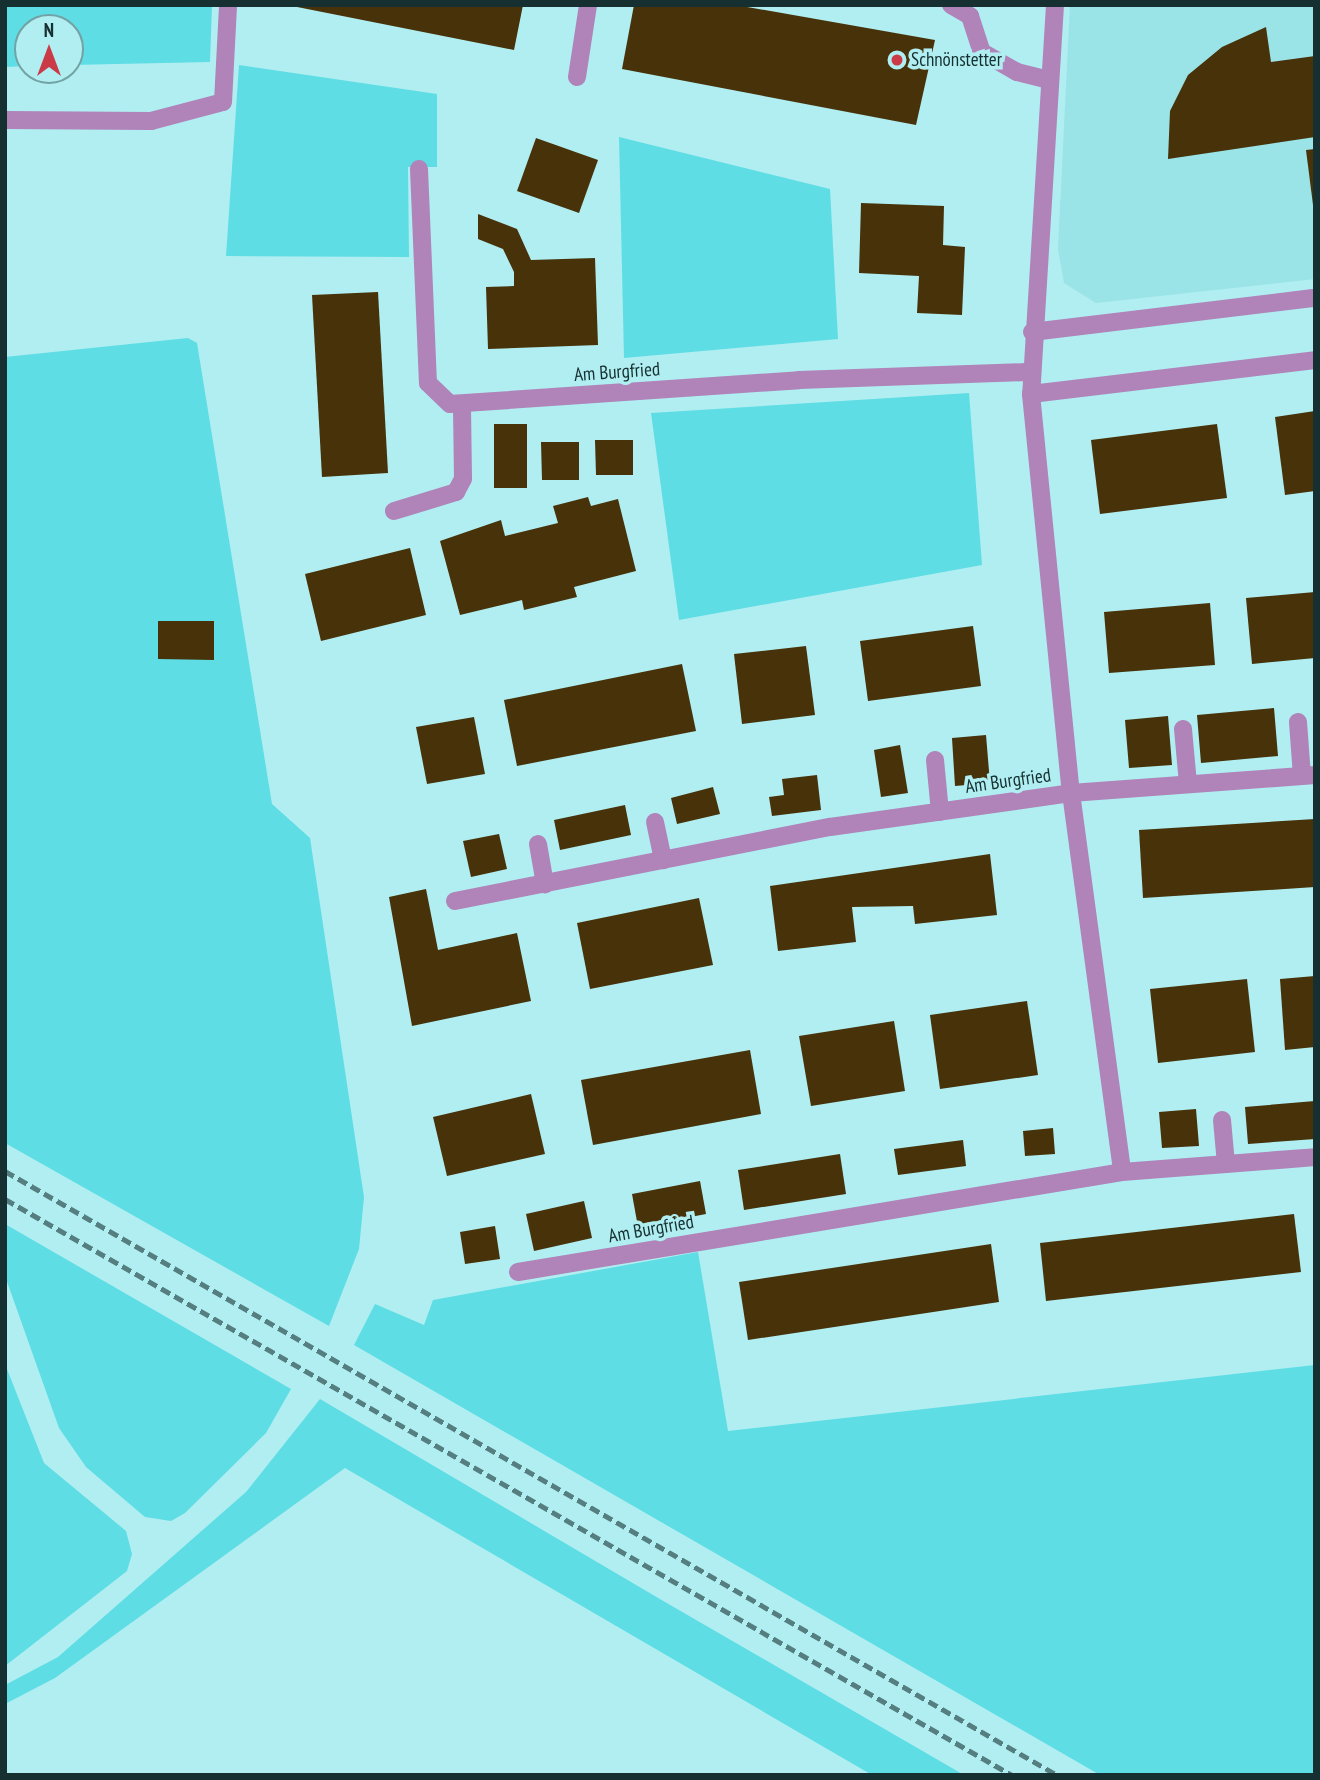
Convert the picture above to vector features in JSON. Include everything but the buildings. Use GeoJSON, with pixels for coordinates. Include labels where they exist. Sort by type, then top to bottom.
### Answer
{"type":"FeatureCollection","features":[{"type":"Feature","properties":{"kind":"street"},"geometry":{"type":"LineString","coordinates":[[5,120],[151,121],[223,102],[228,5]]}},
{"type":"Feature","properties":{"kind":"street"},"geometry":{"type":"LineString","coordinates":[[577,77],[588,5]]}},
{"type":"Feature","properties":{"kind":"street"},"geometry":{"type":"LineString","coordinates":[[951,5],[970,16],[982,51],[1017,72],[1050,80]]}},
{"type":"Feature","properties":{"kind":"street","name":"Am Burgfried"},"geometry":{"type":"LineString","coordinates":[[1055,5],[1032,331],[1031,394],[1071,793],[1122,1172]]}},
{"type":"Feature","properties":{"kind":"street"},"geometry":{"type":"LineString","coordinates":[[394,511],[456,492],[463,479],[462,405],[450,404],[428,383],[419,169]]}},
{"type":"Feature","properties":{"kind":"street"},"geometry":{"type":"LineString","coordinates":[[1032,331],[1315,298]]}},
{"type":"Feature","properties":{"kind":"street"},"geometry":{"type":"LineString","coordinates":[[1031,394],[1315,360]]}},
{"type":"Feature","properties":{"kind":"street","name":"Am Burgfried"},"geometry":{"type":"LineString","coordinates":[[462,405],[799,380],[1032,372]]}},
{"type":"Feature","properties":{"kind":"street"},"geometry":{"type":"LineString","coordinates":[[1298,722],[1308,775]]}},
{"type":"Feature","properties":{"kind":"street"},"geometry":{"type":"LineString","coordinates":[[1183,729],[1188,784]]}},
{"type":"Feature","properties":{"kind":"street"},"geometry":{"type":"LineString","coordinates":[[935,760],[940,812]]}},
{"type":"Feature","properties":{"kind":"street","name":"Am Burgfried"},"geometry":{"type":"LineString","coordinates":[[455,901],[663,860],[940,812],[1071,793],[1308,775]]}},
{"type":"Feature","properties":{"kind":"street"},"geometry":{"type":"LineString","coordinates":[[655,822],[663,860]]}},
{"type":"Feature","properties":{"kind":"street"},"geometry":{"type":"LineString","coordinates":[[538,844],[545,884]]}},
{"type":"Feature","properties":{"kind":"street"},"geometry":{"type":"LineString","coordinates":[[1222,1120],[1226,1164]]}},
{"type":"Feature","properties":{"kind":"street","name":"Am Burgfried"},"geometry":{"type":"LineString","coordinates":[[518,1272],[1122,1172],[1315,1157]]}},
{"type":"Feature","properties":{"kind":"shaded area"},"geometry":{"type":"Polygon","coordinates":[[[5,5],[212,5],[210,62],[84,65],[84,14],[14,14],[14,67],[5,67],[5,5]]]}},
{"type":"Feature","properties":{"kind":"shaded area"},"geometry":{"type":"Polygon","coordinates":[[[1070,5],[1315,5],[1315,279],[1096,303],[1064,283],[1058,249],[1070,5]]]}},
{"type":"Feature","properties":{"kind":"shaded area"},"geometry":{"type":"Polygon","coordinates":[[[239,65],[437,94],[437,167],[408,167],[409,257],[226,256],[239,65]]]}},
{"type":"Feature","properties":{"kind":"shaded area"},"geometry":{"type":"Polygon","coordinates":[[[619,137],[830,189],[838,339],[624,358],[619,137]]]}},
{"type":"Feature","properties":{"kind":"shaded area"},"geometry":{"type":"Polygon","coordinates":[[[188,338],[197,343],[272,804],[310,838],[364,1197],[359,1249],[329,1326],[5,1143],[5,357],[188,338]]]}},
{"type":"Feature","properties":{"kind":"shaded area"},"geometry":{"type":"Polygon","coordinates":[[[969,393],[982,565],[679,620],[651,413],[969,393]]]}},
{"type":"Feature","properties":{"kind":"shaded area"},"geometry":{"type":"Polygon","coordinates":[[[5,1224],[291,1389],[266,1433],[185,1513],[171,1521],[145,1517],[86,1467],[59,1428],[5,1276],[5,1224]]]}},
{"type":"Feature","properties":{"kind":"shaded area"},"geometry":{"type":"Polygon","coordinates":[[[698,1252],[728,1431],[1315,1365],[1315,1775],[1100,1775],[354,1345],[375,1304],[424,1325],[433,1300],[698,1252]]]}},
{"type":"Feature","properties":{"kind":"shaded area"},"geometry":{"type":"Polygon","coordinates":[[[5,1364],[44,1463],[126,1531],[132,1554],[127,1571],[5,1666],[5,1364]]]}},
{"type":"Feature","properties":{"kind":"shaded area"},"geometry":{"type":"Polygon","coordinates":[[[320,1399],[964,1775],[872,1775],[345,1468],[55,1678],[5,1704],[5,1685],[58,1657],[246,1492],[320,1399]]]}},
{"type":"Feature","properties":{"kind":"railway"},"geometry":{"type":"LineString","coordinates":[[5,1171],[1057,1775]]}},
{"type":"Feature","properties":{"kind":"railway"},"geometry":{"type":"LineString","coordinates":[[5,1199],[1012,1775]]}},
{"type":"Feature","properties":{"kind":"place","name":"Schnönstetter"},"geometry":{"type":"Point","coordinates":[897,60]}}]}
